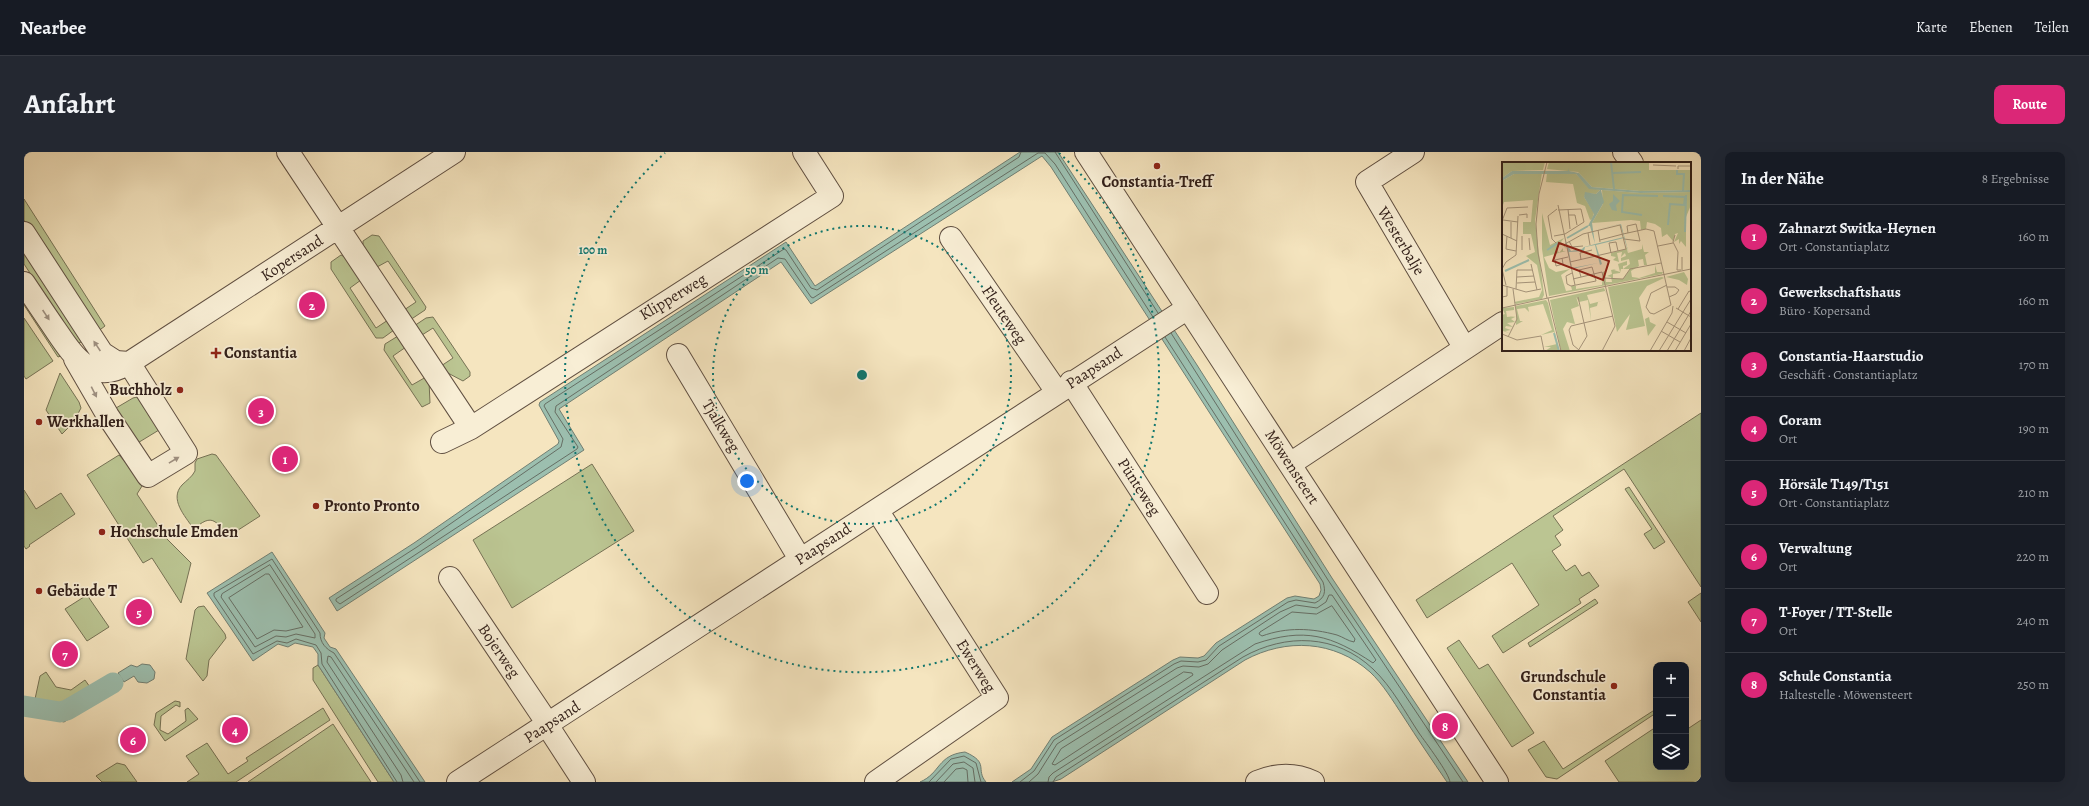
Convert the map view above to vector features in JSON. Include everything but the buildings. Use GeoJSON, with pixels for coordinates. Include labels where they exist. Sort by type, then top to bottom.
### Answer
{"type":"FeatureCollection","features":[{"type":"Feature","properties":{"kind":"street"},"geometry":{"type":"LineString","coordinates":[[288,152],[471,428]]}},
{"type":"Feature","properties":{"kind":"street","name":"Kopersand"},"geometry":{"type":"LineString","coordinates":[[75,358],[89,368],[102,372],[113,372],[339,228],[454,152]]}},
{"type":"Feature","properties":{"kind":"street","name":"Klipperweg"},"geometry":{"type":"LineString","coordinates":[[442,442],[471,428],[832,196],[804,152]]}},
{"type":"Feature","properties":{"kind":"street","name":"Möwensteert"},"geometry":{"type":"LineString","coordinates":[[1086,152],[1179,314],[1290,464],[1497,782]]}},
{"type":"Feature","properties":{"kind":"street","name":"Westerbalje"},"geometry":{"type":"LineString","coordinates":[[1413,152],[1367,182],[1464,347]]}},
{"type":"Feature","properties":{"kind":"street"},"geometry":{"type":"LineString","coordinates":[[1624,152],[1631,162]]}},
{"type":"Feature","properties":{"kind":"street"},"geometry":{"type":"LineString","coordinates":[[24,233],[102,353],[116,362],[129,363],[186,453],[148,476],[105,411],[75,358],[24,283]]}},
{"type":"Feature","properties":{"kind":"street","name":"Fleuteweg"},"geometry":{"type":"LineString","coordinates":[[951,238],[1064,387]]}},
{"type":"Feature","properties":{"kind":"street","name":"Paapsand"},"geometry":{"type":"LineString","coordinates":[[458,782],[1064,387],[1179,314]]}},
{"type":"Feature","properties":{"kind":"street"},"geometry":{"type":"LineString","coordinates":[[1290,464],[1464,347],[1502,324]]}},
{"type":"Feature","properties":{"kind":"street","name":"Tjalkweg"},"geometry":{"type":"LineString","coordinates":[[678,356],[800,559]]}},
{"type":"Feature","properties":{"kind":"street","name":"Pünteweg"},"geometry":{"type":"LineString","coordinates":[[1064,387],[1207,593]]}},
{"type":"Feature","properties":{"kind":"street","name":"Ewerweg"},"geometry":{"type":"LineString","coordinates":[[876,782],[997,698],[877,510]]}},
{"type":"Feature","properties":{"kind":"street","name":"Bojerweg"},"geometry":{"type":"LineString","coordinates":[[450,578],[584,782]]}},
{"type":"Feature","properties":{"kind":"street"},"geometry":{"type":"LineString","coordinates":[[1257,782],[1268,777],[1284,775],[1299,776],[1313,782]]}},
{"type":"Feature","properties":{"kind":"green space"},"geometry":{"type":"Polygon","coordinates":[[[24,199],[105,326],[97,332],[24,220],[24,199]]]}},
{"type":"Feature","properties":{"kind":"green space"},"geometry":{"type":"Polygon","coordinates":[[[372,235],[379,236],[426,307],[425,310],[410,320],[404,310],[416,302],[388,261],[377,267],[363,245],[363,241],[372,235]]]}},
{"type":"Feature","properties":{"kind":"green space"},"geometry":{"type":"Polygon","coordinates":[[[24,250],[82,342],[76,343],[24,264],[24,250]]]}},
{"type":"Feature","properties":{"kind":"green space"},"geometry":{"type":"Polygon","coordinates":[[[341,255],[345,257],[361,280],[350,288],[376,328],[388,320],[394,330],[383,338],[376,338],[331,269],[331,262],[341,255]]]}},
{"type":"Feature","properties":{"kind":"green space"},"geometry":{"type":"Polygon","coordinates":[[[24,293],[64,355],[58,357],[24,305],[24,293]]]}},
{"type":"Feature","properties":{"kind":"green space"},"geometry":{"type":"Polygon","coordinates":[[[433,317],[470,372],[470,376],[463,381],[446,372],[441,366],[453,358],[433,328],[422,335],[414,326],[426,318],[433,317]]]}},
{"type":"Feature","properties":{"kind":"green space"},"geometry":{"type":"Polygon","coordinates":[[[24,318],[53,361],[26,379],[24,376],[24,318]]]}},
{"type":"Feature","properties":{"kind":"green space"},"geometry":{"type":"Polygon","coordinates":[[[398,336],[406,347],[393,356],[412,385],[426,377],[429,381],[430,403],[422,407],[384,350],[385,344],[398,336]]]}},
{"type":"Feature","properties":{"kind":"green space"},"geometry":{"type":"Polygon","coordinates":[[[60,373],[79,402],[81,408],[73,423],[62,434],[46,410],[60,373]]]}},
{"type":"Feature","properties":{"kind":"green space"},"geometry":{"type":"Polygon","coordinates":[[[137,397],[159,430],[136,444],[116,408],[137,397]]]}},
{"type":"Feature","properties":{"kind":"green space"},"geometry":{"type":"Polygon","coordinates":[[[1701,413],[1701,587],[1624,469],[1553,516],[1563,530],[1555,536],[1561,545],[1552,551],[1566,571],[1575,565],[1582,576],[1589,572],[1599,586],[1579,599],[1581,603],[1503,653],[1492,636],[1539,605],[1512,563],[1427,618],[1416,600],[1701,413]]]}},
{"type":"Feature","properties":{"kind":"green space"},"geometry":{"type":"Polygon","coordinates":[[[212,454],[216,455],[260,516],[232,534],[227,532],[212,520],[208,520],[193,528],[178,502],[178,490],[194,473],[197,459],[212,454]]]}},
{"type":"Feature","properties":{"kind":"green space"},"geometry":{"type":"Polygon","coordinates":[[[119,455],[137,475],[142,486],[137,494],[167,539],[191,563],[181,603],[152,558],[143,563],[87,475],[119,455]]]}},
{"type":"Feature","properties":{"kind":"green space"},"geometry":{"type":"Polygon","coordinates":[[[592,464],[634,531],[512,608],[473,540],[592,464]]]}},
{"type":"Feature","properties":{"kind":"green space"},"geometry":{"type":"Polygon","coordinates":[[[1629,487],[1665,542],[1654,549],[1644,534],[1652,529],[1625,489],[1629,487]]]}},
{"type":"Feature","properties":{"kind":"green space"},"geometry":{"type":"Polygon","coordinates":[[[24,490],[36,509],[61,493],[75,514],[29,545],[30,546],[26,549],[24,546],[24,490]]]}},
{"type":"Feature","properties":{"kind":"green space"},"geometry":{"type":"Polygon","coordinates":[[[1701,593],[1701,622],[1688,602],[1701,593]]]}},
{"type":"Feature","properties":{"kind":"green space"},"geometry":{"type":"Polygon","coordinates":[[[87,595],[109,627],[87,641],[65,609],[87,595]]]}},
{"type":"Feature","properties":{"kind":"green space"},"geometry":{"type":"Polygon","coordinates":[[[1595,599],[1598,603],[1530,647],[1528,643],[1595,599]]]}},
{"type":"Feature","properties":{"kind":"green space"},"geometry":{"type":"Polygon","coordinates":[[[204,606],[225,634],[226,638],[209,660],[207,676],[203,681],[186,659],[195,610],[198,607],[204,606]]]}},
{"type":"Feature","properties":{"kind":"green space"},"geometry":{"type":"Polygon","coordinates":[[[1459,640],[1479,669],[1488,664],[1534,733],[1512,747],[1447,648],[1459,640]]]}},
{"type":"Feature","properties":{"kind":"green space"},"geometry":{"type":"Polygon","coordinates":[[[318,665],[394,782],[378,782],[313,680],[313,668],[318,665]]]}},
{"type":"Feature","properties":{"kind":"green space"},"geometry":{"type":"Polygon","coordinates":[[[46,672],[56,687],[71,690],[85,680],[92,690],[67,706],[35,699],[40,676],[46,672]]]}},
{"type":"Feature","properties":{"kind":"green space"},"geometry":{"type":"Polygon","coordinates":[[[175,701],[180,702],[180,707],[176,705],[161,716],[160,730],[168,734],[186,721],[185,710],[188,708],[198,719],[165,741],[154,725],[156,713],[175,701]]]}},
{"type":"Feature","properties":{"kind":"green space"},"geometry":{"type":"Polygon","coordinates":[[[323,708],[330,720],[236,782],[187,782],[199,774],[186,756],[207,743],[228,774],[248,761],[246,758],[323,708]]]}},
{"type":"Feature","properties":{"kind":"green space"},"geometry":{"type":"Polygon","coordinates":[[[1653,711],[1653,715],[1557,779],[1546,777],[1528,750],[1544,741],[1563,769],[1653,711]]]}},
{"type":"Feature","properties":{"kind":"green space"},"geometry":{"type":"Polygon","coordinates":[[[1701,720],[1701,778],[1698,782],[1619,782],[1605,761],[1653,729],[1653,770],[1689,770],[1689,728],[1701,720]]]}},
{"type":"Feature","properties":{"kind":"green space"},"geometry":{"type":"Polygon","coordinates":[[[333,724],[371,782],[248,782],[333,724]]]}},
{"type":"Feature","properties":{"kind":"green space"},"geometry":{"type":"Polygon","coordinates":[[[117,763],[125,765],[137,782],[102,782],[96,776],[117,763]]]}},
{"type":"Feature","properties":{"kind":"water"},"geometry":{"type":"Polygon","coordinates":[[[1020,152],[1058,152],[1197,365],[1332,578],[1468,782],[1447,782],[1388,693],[1370,672],[1356,661],[1325,648],[1293,646],[1277,648],[1245,660],[1061,779],[1052,782],[1012,782],[1031,769],[1052,737],[1173,660],[1180,657],[1198,658],[1204,656],[1216,643],[1287,598],[1295,596],[1314,599],[1319,596],[1321,590],[1320,584],[1051,167],[1042,156],[811,304],[781,262],[559,409],[584,450],[337,611],[329,598],[414,543],[558,444],[559,441],[539,405],[540,402],[786,242],[815,286],[1020,152]]]}},
{"type":"Feature","properties":{"kind":"water"},"geometry":{"type":"Polygon","coordinates":[[[272,552],[325,633],[324,638],[330,647],[336,649],[425,782],[394,782],[318,665],[318,654],[313,647],[295,643],[288,647],[278,644],[253,661],[207,593],[272,552]]]}},
{"type":"Feature","properties":{"kind":"water"},"geometry":{"type":"Polygon","coordinates":[[[142,664],[150,665],[155,672],[154,679],[147,683],[138,682],[134,676],[124,682],[118,673],[131,665],[137,667],[142,664]]]}},
{"type":"Feature","properties":{"kind":"water"},"geometry":{"type":"Polygon","coordinates":[[[92,690],[99,700],[64,722],[24,713],[24,697],[66,706],[92,690]]]}},
{"type":"Feature","properties":{"kind":"water"},"geometry":{"type":"Polygon","coordinates":[[[965,752],[973,756],[980,763],[983,777],[986,782],[920,782],[932,774],[944,760],[956,754],[965,752]]]}},
{"type":"Feature","properties":{"kind":"waterway"},"geometry":{"type":"LineString","coordinates":[[24,706],[60,712],[67,710],[113,683]]}},
{"type":"Feature","properties":{"kind":"place","name":"Constantia-Treff"},"geometry":{"type":"Point","coordinates":[1157,166]}},
{"type":"Feature","properties":{"kind":"place","name":"Gewerkschaftshaus"},"geometry":{"type":"Point","coordinates":[312,305]}},
{"type":"Feature","properties":{"kind":"place","name":"Constantia"},"geometry":{"type":"Point","coordinates":[216,353]}},
{"type":"Feature","properties":{"kind":"place","name":"Buchholz"},"geometry":{"type":"Point","coordinates":[180,390]}},
{"type":"Feature","properties":{"kind":"place","name":"Constantia-Haarstudio"},"geometry":{"type":"Point","coordinates":[261,411]}},
{"type":"Feature","properties":{"kind":"place","name":"Werkhallen"},"geometry":{"type":"Point","coordinates":[39,422]}},
{"type":"Feature","properties":{"kind":"place","name":"Zahnarzt Switka-Heynen"},"geometry":{"type":"Point","coordinates":[285,459]}},
{"type":"Feature","properties":{"kind":"place","name":"Pronto Pronto"},"geometry":{"type":"Point","coordinates":[316,506]}},
{"type":"Feature","properties":{"kind":"place","name":"Hochschule Emden"},"geometry":{"type":"Point","coordinates":[102,532]}},
{"type":"Feature","properties":{"kind":"place","name":"Gebäude T"},"geometry":{"type":"Point","coordinates":[39,591]}},
{"type":"Feature","properties":{"kind":"place","name":"Hörsäle T149/T151"},"geometry":{"type":"Point","coordinates":[139,612]}},
{"type":"Feature","properties":{"kind":"place","name":"T-Foyer / TT-Stelle"},"geometry":{"type":"Point","coordinates":[65,654]}},
{"type":"Feature","properties":{"kind":"place","name":"Grundschule Constantia"},"geometry":{"type":"Point","coordinates":[1614,686]}},
{"type":"Feature","properties":{"kind":"place","name":"Schule Constantia"},"geometry":{"type":"Point","coordinates":[1445,726]}},
{"type":"Feature","properties":{"kind":"place","name":"Coram"},"geometry":{"type":"Point","coordinates":[235,730]}},
{"type":"Feature","properties":{"kind":"place","name":"Verwaltung"},"geometry":{"type":"Point","coordinates":[133,740]}}]}
